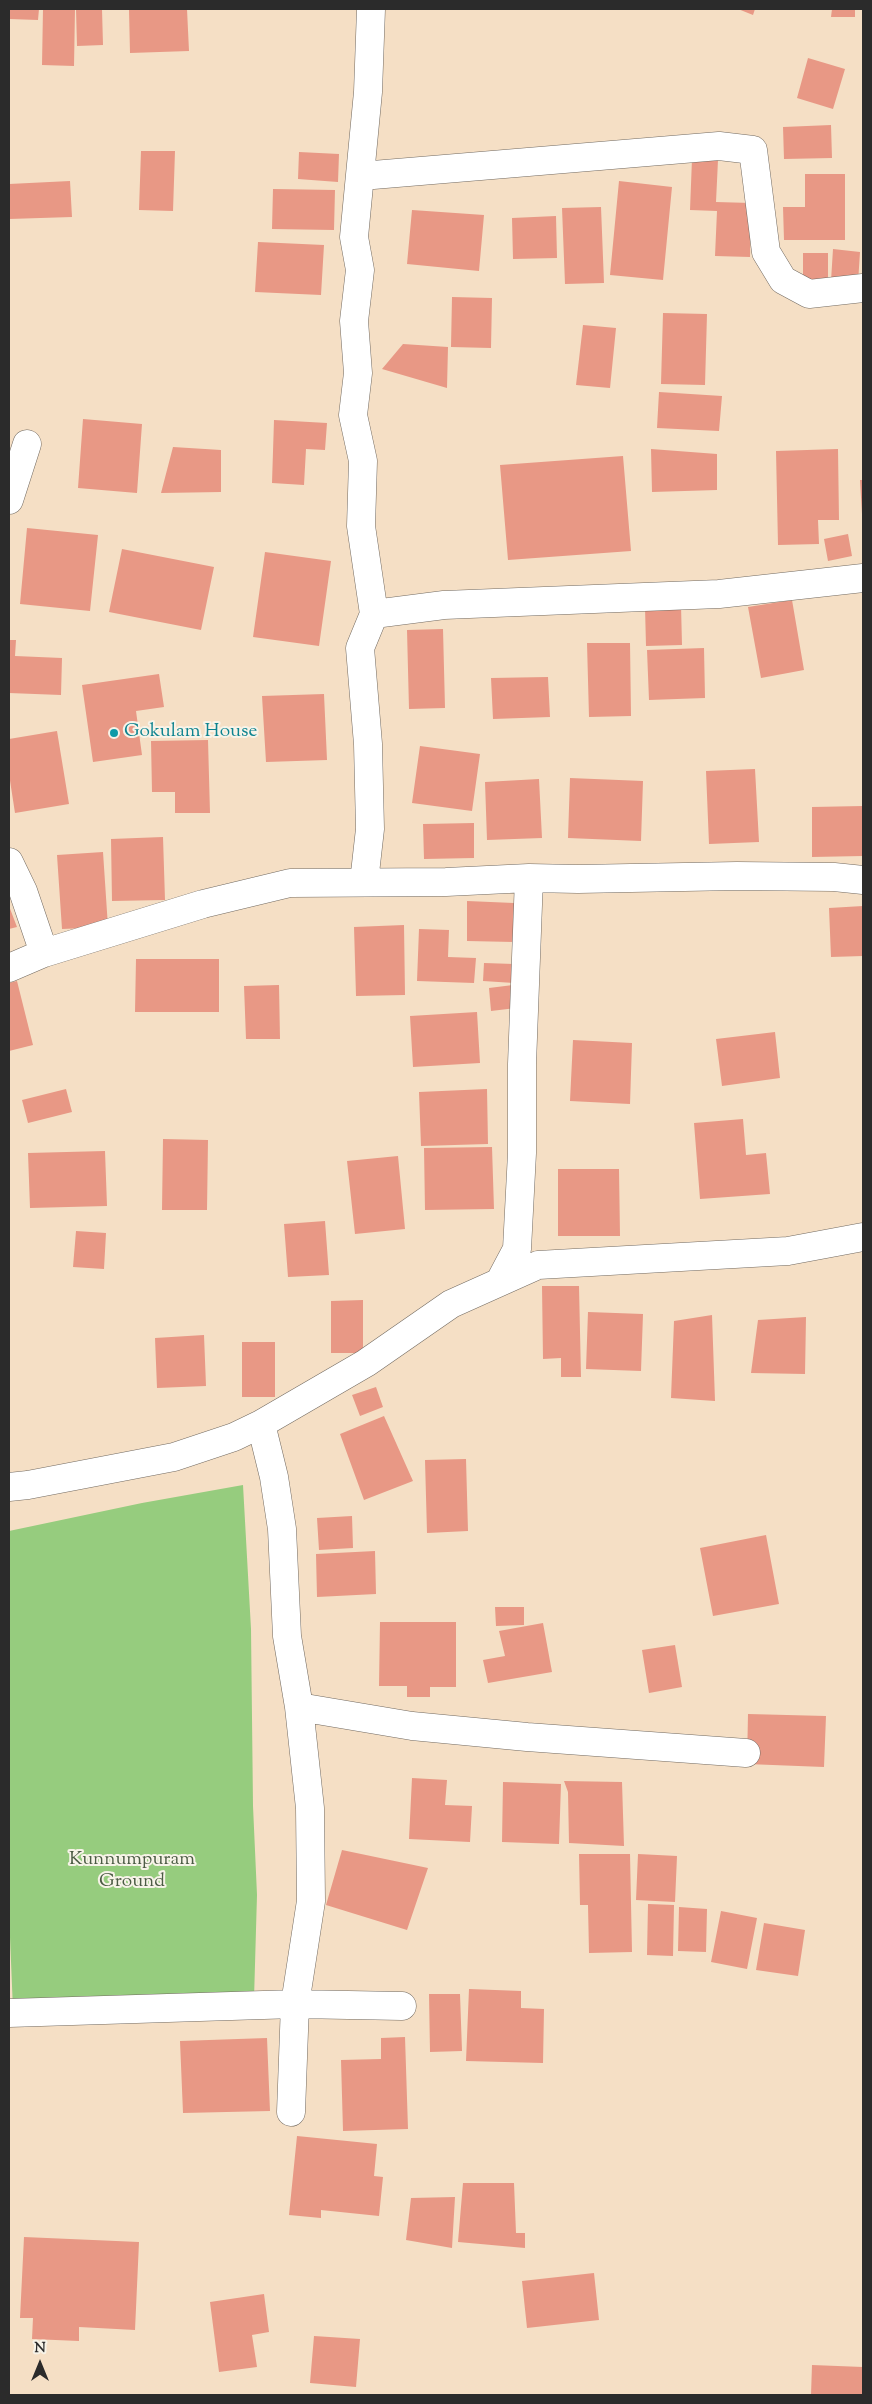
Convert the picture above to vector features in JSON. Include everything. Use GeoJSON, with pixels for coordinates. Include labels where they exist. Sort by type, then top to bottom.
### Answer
{"type":"FeatureCollection","features":[{"type":"Feature","properties":{"kind":"street"},"geometry":{"type":"LineString","coordinates":[[364,882],[369,820],[368,744],[360,648],[374,614],[361,526],[362,461],[353,415],[358,373],[354,321],[360,270],[354,237],[361,176],[371,9]]}},
{"type":"Feature","properties":{"kind":"street"},"geometry":{"type":"LineString","coordinates":[[361,176],[720,146],[752,150],[766,252],[783,280],[809,294],[863,288]]}},
{"type":"Feature","properties":{"kind":"street"},"geometry":{"type":"LineString","coordinates":[[9,500],[27,444]]}},
{"type":"Feature","properties":{"kind":"street"},"geometry":{"type":"LineString","coordinates":[[374,614],[444,605],[719,594],[863,578]]}},
{"type":"Feature","properties":{"kind":"street"},"geometry":{"type":"LineString","coordinates":[[9,862],[23,892],[44,953]]}},
{"type":"Feature","properties":{"kind":"street"},"geometry":{"type":"LineString","coordinates":[[9,968],[44,953],[203,904],[290,883],[737,876],[863,880]]}},
{"type":"Feature","properties":{"kind":"street"},"geometry":{"type":"LineString","coordinates":[[500,1282],[517,1249],[522,1153],[522,1064],[529,878]]}},
{"type":"Feature","properties":{"kind":"street"},"geometry":{"type":"LineString","coordinates":[[9,1487],[174,1457],[234,1437],[261,1424],[366,1363],[451,1304],[538,1265],[788,1251],[863,1237]]}},
{"type":"Feature","properties":{"kind":"street"},"geometry":{"type":"LineString","coordinates":[[261,1424],[274,1476],[282,1529],[287,1636],[299,1706],[310,1808],[311,1901],[295,2004],[291,2112]]}},
{"type":"Feature","properties":{"kind":"street"},"geometry":{"type":"LineString","coordinates":[[299,1706],[412,1726],[527,1738],[746,1753]]}},
{"type":"Feature","properties":{"kind":"street"},"geometry":{"type":"LineString","coordinates":[[9,2013],[295,2004],[402,2006]]}},
{"type":"Feature","properties":{"kind":"green space","name":"Kunnumpuram Ground"},"geometry":{"type":"Polygon","coordinates":[[[243,1485],[251,1629],[253,1806],[257,1895],[254,1999],[13,2010],[9,1913],[9,1531],[142,1503],[243,1485]]]}},
{"type":"Feature","properties":{"kind":"building"},"geometry":{"type":"Polygon","coordinates":[[[9,9],[39,9],[38,20],[9,19],[9,9]]]}},
{"type":"Feature","properties":{"kind":"building"},"geometry":{"type":"Polygon","coordinates":[[[43,9],[75,9],[74,66],[42,65],[43,9]]]}},
{"type":"Feature","properties":{"kind":"building"},"geometry":{"type":"Polygon","coordinates":[[[76,9],[102,9],[103,45],[77,46],[76,9]]]}},
{"type":"Feature","properties":{"kind":"building"},"geometry":{"type":"Polygon","coordinates":[[[129,9],[187,9],[189,51],[130,53],[129,9]]]}},
{"type":"Feature","properties":{"kind":"building"},"geometry":{"type":"Polygon","coordinates":[[[738,9],[755,9],[753,15],[738,9]]]}},
{"type":"Feature","properties":{"kind":"building"},"geometry":{"type":"Polygon","coordinates":[[[832,9],[855,9],[855,17],[831,17],[832,9]]]}},
{"type":"Feature","properties":{"kind":"building"},"geometry":{"type":"Polygon","coordinates":[[[808,58],[845,69],[833,109],[797,98],[808,58]]]}},
{"type":"Feature","properties":{"kind":"building"},"geometry":{"type":"Polygon","coordinates":[[[831,125],[832,158],[784,159],[783,127],[831,125]]]}},
{"type":"Feature","properties":{"kind":"building"},"geometry":{"type":"Polygon","coordinates":[[[141,151],[175,151],[173,211],[139,210],[141,151]]]}},
{"type":"Feature","properties":{"kind":"building"},"geometry":{"type":"Polygon","coordinates":[[[299,152],[339,154],[338,182],[298,179],[299,152]]]}},
{"type":"Feature","properties":{"kind":"building"},"geometry":{"type":"Polygon","coordinates":[[[692,159],[718,160],[716,202],[751,203],[750,257],[715,256],[717,211],[690,210],[692,159]]]}},
{"type":"Feature","properties":{"kind":"building"},"geometry":{"type":"Polygon","coordinates":[[[805,174],[845,174],[845,240],[784,240],[783,207],[805,207],[805,174]]]}},
{"type":"Feature","properties":{"kind":"building"},"geometry":{"type":"Polygon","coordinates":[[[70,181],[72,217],[9,219],[9,184],[70,181]]]}},
{"type":"Feature","properties":{"kind":"building"},"geometry":{"type":"Polygon","coordinates":[[[619,181],[672,187],[663,280],[610,275],[619,181]]]}},
{"type":"Feature","properties":{"kind":"building"},"geometry":{"type":"Polygon","coordinates":[[[273,189],[335,190],[334,230],[272,229],[273,189]]]}},
{"type":"Feature","properties":{"kind":"building"},"geometry":{"type":"Polygon","coordinates":[[[601,207],[604,283],[565,284],[562,208],[601,207]]]}},
{"type":"Feature","properties":{"kind":"building"},"geometry":{"type":"Polygon","coordinates":[[[412,210],[484,215],[479,271],[407,264],[412,210]]]}},
{"type":"Feature","properties":{"kind":"building"},"geometry":{"type":"Polygon","coordinates":[[[556,216],[557,258],[513,259],[512,218],[556,216]]]}},
{"type":"Feature","properties":{"kind":"building"},"geometry":{"type":"Polygon","coordinates":[[[258,242],[324,245],[321,295],[255,292],[258,242]]]}},
{"type":"Feature","properties":{"kind":"building"},"geometry":{"type":"Polygon","coordinates":[[[833,249],[860,252],[858,283],[831,281],[833,249]]]}},
{"type":"Feature","properties":{"kind":"building"},"geometry":{"type":"Polygon","coordinates":[[[803,253],[828,253],[828,284],[803,284],[803,253]]]}},
{"type":"Feature","properties":{"kind":"building"},"geometry":{"type":"Polygon","coordinates":[[[452,297],[492,298],[491,348],[451,347],[452,297]]]}},
{"type":"Feature","properties":{"kind":"building"},"geometry":{"type":"Polygon","coordinates":[[[663,313],[707,314],[705,385],[661,384],[663,313]]]}},
{"type":"Feature","properties":{"kind":"building"},"geometry":{"type":"Polygon","coordinates":[[[583,325],[616,328],[610,388],[576,385],[583,325]]]}},
{"type":"Feature","properties":{"kind":"building"},"geometry":{"type":"Polygon","coordinates":[[[403,344],[448,347],[447,388],[382,369],[403,344]]]}},
{"type":"Feature","properties":{"kind":"building"},"geometry":{"type":"Polygon","coordinates":[[[659,392],[722,396],[719,431],[657,428],[659,392]]]}},
{"type":"Feature","properties":{"kind":"building"},"geometry":{"type":"Polygon","coordinates":[[[83,419],[142,424],[137,493],[78,488],[83,419]]]}},
{"type":"Feature","properties":{"kind":"building"},"geometry":{"type":"Polygon","coordinates":[[[274,420],[327,423],[325,450],[306,449],[304,485],[272,483],[274,420]]]}},
{"type":"Feature","properties":{"kind":"building"},"geometry":{"type":"Polygon","coordinates":[[[173,447],[221,450],[221,492],[161,493],[173,447]]]}},
{"type":"Feature","properties":{"kind":"building"},"geometry":{"type":"Polygon","coordinates":[[[651,449],[717,454],[717,490],[652,492],[651,449]]]}},
{"type":"Feature","properties":{"kind":"building"},"geometry":{"type":"Polygon","coordinates":[[[838,449],[839,520],[818,520],[819,544],[778,545],[776,451],[838,449]]]}},
{"type":"Feature","properties":{"kind":"building"},"geometry":{"type":"Polygon","coordinates":[[[623,456],[631,551],[508,560],[500,465],[623,456]]]}},
{"type":"Feature","properties":{"kind":"building"},"geometry":{"type":"Polygon","coordinates":[[[860,480],[863,480],[863,514],[862,514],[860,480]]]}},
{"type":"Feature","properties":{"kind":"building"},"geometry":{"type":"Polygon","coordinates":[[[27,528],[98,535],[90,611],[20,604],[27,528]]]}},
{"type":"Feature","properties":{"kind":"building"},"geometry":{"type":"Polygon","coordinates":[[[848,534],[852,556],[828,561],[824,539],[848,534]]]}},
{"type":"Feature","properties":{"kind":"building"},"geometry":{"type":"Polygon","coordinates":[[[122,549],[214,567],[201,630],[109,612],[122,549]]]}},
{"type":"Feature","properties":{"kind":"building"},"geometry":{"type":"Polygon","coordinates":[[[265,552],[331,561],[319,646],[253,637],[265,552]]]}},
{"type":"Feature","properties":{"kind":"building"},"geometry":{"type":"Polygon","coordinates":[[[792,600],[804,670],[761,678],[748,607],[792,600]]]}},
{"type":"Feature","properties":{"kind":"building"},"geometry":{"type":"Polygon","coordinates":[[[681,605],[682,645],[646,646],[645,607],[681,605]]]}},
{"type":"Feature","properties":{"kind":"building"},"geometry":{"type":"Polygon","coordinates":[[[443,629],[445,708],[409,709],[407,630],[443,629]]]}},
{"type":"Feature","properties":{"kind":"building"},"geometry":{"type":"Polygon","coordinates":[[[9,640],[16,640],[15,656],[62,658],[61,695],[9,693],[9,640]]]}},
{"type":"Feature","properties":{"kind":"building"},"geometry":{"type":"Polygon","coordinates":[[[587,643],[630,643],[631,716],[589,717],[587,643]]]}},
{"type":"Feature","properties":{"kind":"building"},"geometry":{"type":"Polygon","coordinates":[[[704,648],[705,698],[649,700],[647,650],[704,648]]]}},
{"type":"Feature","properties":{"kind":"building","name":"Gokulam House"},"geometry":{"type":"Polygon","coordinates":[[[159,674],[164,707],[136,711],[142,755],[93,762],[82,685],[159,674]]]}},
{"type":"Feature","properties":{"kind":"building"},"geometry":{"type":"Polygon","coordinates":[[[548,677],[550,717],[493,719],[491,678],[548,677]]]}},
{"type":"Feature","properties":{"kind":"building"},"geometry":{"type":"Polygon","coordinates":[[[324,694],[327,760],[266,762],[262,696],[324,694]]]}},
{"type":"Feature","properties":{"kind":"building"},"geometry":{"type":"Polygon","coordinates":[[[57,731],[69,804],[15,813],[9,774],[9,739],[57,731]]]}},
{"type":"Feature","properties":{"kind":"building"},"geometry":{"type":"Polygon","coordinates":[[[208,740],[210,813],[175,813],[175,792],[152,792],[151,741],[208,740]]]}},
{"type":"Feature","properties":{"kind":"building"},"geometry":{"type":"Polygon","coordinates":[[[420,746],[480,754],[472,811],[412,803],[420,746]]]}},
{"type":"Feature","properties":{"kind":"building"},"geometry":{"type":"Polygon","coordinates":[[[755,769],[759,842],[709,844],[706,771],[755,769]]]}},
{"type":"Feature","properties":{"kind":"building"},"geometry":{"type":"Polygon","coordinates":[[[570,778],[643,781],[641,841],[568,838],[570,778]]]}},
{"type":"Feature","properties":{"kind":"building"},"geometry":{"type":"Polygon","coordinates":[[[539,779],[542,838],[487,840],[485,782],[539,779]]]}},
{"type":"Feature","properties":{"kind":"building"},"geometry":{"type":"Polygon","coordinates":[[[863,806],[863,856],[812,857],[812,807],[863,806]]]}},
{"type":"Feature","properties":{"kind":"building"},"geometry":{"type":"Polygon","coordinates":[[[474,823],[474,858],[424,859],[423,824],[474,823]]]}},
{"type":"Feature","properties":{"kind":"building"},"geometry":{"type":"Polygon","coordinates":[[[163,837],[165,900],[112,901],[111,839],[163,837]]]}},
{"type":"Feature","properties":{"kind":"building"},"geometry":{"type":"Polygon","coordinates":[[[103,852],[108,927],[62,929],[57,855],[103,852]]]}},
{"type":"Feature","properties":{"kind":"building"},"geometry":{"type":"Polygon","coordinates":[[[467,901],[514,903],[514,942],[467,941],[467,901]]]}},
{"type":"Feature","properties":{"kind":"building"},"geometry":{"type":"Polygon","coordinates":[[[9,906],[17,927],[9,929],[9,906]]]}},
{"type":"Feature","properties":{"kind":"building"},"geometry":{"type":"Polygon","coordinates":[[[863,906],[863,956],[831,957],[829,908],[863,906]]]}},
{"type":"Feature","properties":{"kind":"building"},"geometry":{"type":"Polygon","coordinates":[[[404,925],[405,995],[356,996],[354,927],[404,925]]]}},
{"type":"Feature","properties":{"kind":"building"},"geometry":{"type":"Polygon","coordinates":[[[419,929],[449,930],[448,957],[476,958],[474,983],[417,981],[419,929]]]}},
{"type":"Feature","properties":{"kind":"building"},"geometry":{"type":"Polygon","coordinates":[[[136,959],[219,959],[219,1012],[135,1012],[136,959]]]}},
{"type":"Feature","properties":{"kind":"building"},"geometry":{"type":"Polygon","coordinates":[[[484,963],[514,964],[514,983],[483,981],[484,963]]]}},
{"type":"Feature","properties":{"kind":"building"},"geometry":{"type":"Polygon","coordinates":[[[17,981],[33,1045],[9,1051],[9,983],[17,981]]]}},
{"type":"Feature","properties":{"kind":"building"},"geometry":{"type":"Polygon","coordinates":[[[279,985],[280,1039],[246,1039],[244,986],[279,985]]]}},
{"type":"Feature","properties":{"kind":"building"},"geometry":{"type":"Polygon","coordinates":[[[513,985],[516,1008],[491,1011],[489,988],[513,985]]]}},
{"type":"Feature","properties":{"kind":"building"},"geometry":{"type":"Polygon","coordinates":[[[477,1012],[480,1063],[413,1067],[410,1016],[477,1012]]]}},
{"type":"Feature","properties":{"kind":"building"},"geometry":{"type":"Polygon","coordinates":[[[775,1032],[780,1078],[722,1086],[716,1039],[775,1032]]]}},
{"type":"Feature","properties":{"kind":"building"},"geometry":{"type":"Polygon","coordinates":[[[573,1040],[632,1043],[630,1104],[570,1101],[573,1040]]]}},
{"type":"Feature","properties":{"kind":"building"},"geometry":{"type":"Polygon","coordinates":[[[66,1089],[72,1112],[28,1123],[22,1100],[66,1089]]]}},
{"type":"Feature","properties":{"kind":"building"},"geometry":{"type":"Polygon","coordinates":[[[487,1089],[488,1144],[421,1146],[419,1092],[487,1089]]]}},
{"type":"Feature","properties":{"kind":"building"},"geometry":{"type":"Polygon","coordinates":[[[743,1119],[746,1155],[766,1153],[770,1194],[700,1199],[694,1123],[743,1119]]]}},
{"type":"Feature","properties":{"kind":"building"},"geometry":{"type":"Polygon","coordinates":[[[163,1139],[208,1140],[207,1210],[162,1210],[163,1139]]]}},
{"type":"Feature","properties":{"kind":"building"},"geometry":{"type":"Polygon","coordinates":[[[492,1147],[494,1209],[425,1210],[424,1148],[492,1147]]]}},
{"type":"Feature","properties":{"kind":"building"},"geometry":{"type":"Polygon","coordinates":[[[105,1151],[107,1206],[30,1208],[28,1153],[105,1151]]]}},
{"type":"Feature","properties":{"kind":"building"},"geometry":{"type":"Polygon","coordinates":[[[398,1156],[405,1229],[355,1234],[347,1161],[398,1156]]]}},
{"type":"Feature","properties":{"kind":"building"},"geometry":{"type":"Polygon","coordinates":[[[558,1169],[619,1169],[620,1236],[558,1236],[558,1169]]]}},
{"type":"Feature","properties":{"kind":"building"},"geometry":{"type":"Polygon","coordinates":[[[325,1221],[329,1275],[288,1277],[284,1224],[325,1221]]]}},
{"type":"Feature","properties":{"kind":"building"},"geometry":{"type":"Polygon","coordinates":[[[76,1231],[106,1233],[104,1269],[73,1267],[76,1231]]]}},
{"type":"Feature","properties":{"kind":"building"},"geometry":{"type":"Polygon","coordinates":[[[542,1286],[579,1286],[581,1377],[561,1377],[561,1358],[543,1359],[542,1286]]]}},
{"type":"Feature","properties":{"kind":"building"},"geometry":{"type":"Polygon","coordinates":[[[363,1300],[363,1353],[331,1353],[331,1301],[363,1300]]]}},
{"type":"Feature","properties":{"kind":"building"},"geometry":{"type":"Polygon","coordinates":[[[588,1312],[643,1314],[641,1371],[586,1369],[588,1312]]]}},
{"type":"Feature","properties":{"kind":"building"},"geometry":{"type":"Polygon","coordinates":[[[712,1315],[715,1401],[671,1398],[674,1321],[712,1315]]]}},
{"type":"Feature","properties":{"kind":"building"},"geometry":{"type":"Polygon","coordinates":[[[806,1317],[805,1374],[751,1373],[758,1320],[806,1317]]]}},
{"type":"Feature","properties":{"kind":"building"},"geometry":{"type":"Polygon","coordinates":[[[204,1335],[206,1386],[157,1388],[155,1338],[204,1335]]]}},
{"type":"Feature","properties":{"kind":"building"},"geometry":{"type":"Polygon","coordinates":[[[242,1342],[275,1342],[275,1397],[242,1397],[242,1342]]]}},
{"type":"Feature","properties":{"kind":"building"},"geometry":{"type":"Polygon","coordinates":[[[376,1387],[383,1407],[360,1416],[352,1395],[376,1387]]]}},
{"type":"Feature","properties":{"kind":"building"},"geometry":{"type":"Polygon","coordinates":[[[384,1416],[413,1481],[364,1500],[340,1434],[384,1416]]]}},
{"type":"Feature","properties":{"kind":"building"},"geometry":{"type":"Polygon","coordinates":[[[466,1459],[468,1531],[427,1533],[425,1460],[466,1459]]]}},
{"type":"Feature","properties":{"kind":"building"},"geometry":{"type":"Polygon","coordinates":[[[352,1516],[353,1548],[319,1550],[317,1518],[352,1516]]]}},
{"type":"Feature","properties":{"kind":"building"},"geometry":{"type":"Polygon","coordinates":[[[766,1535],[779,1604],[713,1616],[700,1548],[766,1535]]]}},
{"type":"Feature","properties":{"kind":"building"},"geometry":{"type":"Polygon","coordinates":[[[375,1551],[376,1594],[317,1597],[316,1554],[375,1551]]]}},
{"type":"Feature","properties":{"kind":"building"},"geometry":{"type":"Polygon","coordinates":[[[495,1607],[524,1607],[524,1625],[496,1626],[495,1607]]]}},
{"type":"Feature","properties":{"kind":"building"},"geometry":{"type":"Polygon","coordinates":[[[380,1622],[456,1622],[456,1687],[430,1687],[430,1697],[407,1697],[407,1686],[379,1686],[380,1622]]]}},
{"type":"Feature","properties":{"kind":"building"},"geometry":{"type":"Polygon","coordinates":[[[543,1623],[552,1672],[488,1683],[483,1660],[505,1656],[499,1631],[543,1623]]]}},
{"type":"Feature","properties":{"kind":"building"},"geometry":{"type":"Polygon","coordinates":[[[675,1645],[682,1687],[649,1693],[642,1650],[675,1645]]]}},
{"type":"Feature","properties":{"kind":"building"},"geometry":{"type":"Polygon","coordinates":[[[748,1714],[826,1716],[824,1767],[747,1764],[748,1714]]]}},
{"type":"Feature","properties":{"kind":"building"},"geometry":{"type":"Polygon","coordinates":[[[412,1778],[447,1780],[445,1805],[472,1806],[470,1842],[409,1839],[412,1778]]]}},
{"type":"Feature","properties":{"kind":"building"},"geometry":{"type":"Polygon","coordinates":[[[564,1781],[622,1782],[624,1846],[569,1843],[568,1792],[564,1781]]]}},
{"type":"Feature","properties":{"kind":"building"},"geometry":{"type":"Polygon","coordinates":[[[503,1782],[561,1784],[559,1844],[502,1842],[503,1782]]]}},
{"type":"Feature","properties":{"kind":"building"},"geometry":{"type":"Polygon","coordinates":[[[342,1850],[428,1868],[407,1930],[326,1905],[342,1850]]]}},
{"type":"Feature","properties":{"kind":"building"},"geometry":{"type":"Polygon","coordinates":[[[579,1854],[630,1854],[632,1952],[589,1953],[588,1905],[580,1905],[579,1854]]]}},
{"type":"Feature","properties":{"kind":"building"},"geometry":{"type":"Polygon","coordinates":[[[638,1854],[677,1856],[675,1902],[636,1900],[638,1854]]]}},
{"type":"Feature","properties":{"kind":"building"},"geometry":{"type":"Polygon","coordinates":[[[648,1904],[674,1905],[673,1956],[647,1955],[648,1904]]]}},
{"type":"Feature","properties":{"kind":"building"},"geometry":{"type":"Polygon","coordinates":[[[679,1907],[707,1909],[706,1952],[678,1951],[679,1907]]]}},
{"type":"Feature","properties":{"kind":"building"},"geometry":{"type":"Polygon","coordinates":[[[721,1911],[757,1918],[747,1969],[711,1962],[721,1911]]]}},
{"type":"Feature","properties":{"kind":"building"},"geometry":{"type":"Polygon","coordinates":[[[764,1923],[805,1930],[798,1976],[756,1970],[764,1923]]]}},
{"type":"Feature","properties":{"kind":"building"},"geometry":{"type":"Polygon","coordinates":[[[469,1989],[521,1991],[521,2008],[544,2009],[543,2063],[466,2061],[469,1989]]]}},
{"type":"Feature","properties":{"kind":"building"},"geometry":{"type":"Polygon","coordinates":[[[429,1994],[460,1994],[462,2051],[430,2052],[429,1994]]]}},
{"type":"Feature","properties":{"kind":"building"},"geometry":{"type":"Polygon","coordinates":[[[405,2037],[408,2129],[343,2131],[341,2060],[381,2059],[381,2038],[405,2037]]]}},
{"type":"Feature","properties":{"kind":"building"},"geometry":{"type":"Polygon","coordinates":[[[267,2038],[270,2111],[183,2113],[180,2041],[267,2038]]]}},
{"type":"Feature","properties":{"kind":"building"},"geometry":{"type":"Polygon","coordinates":[[[297,2136],[377,2144],[374,2176],[383,2177],[379,2216],[321,2210],[321,2218],[289,2215],[297,2136]]]}},
{"type":"Feature","properties":{"kind":"building"},"geometry":{"type":"Polygon","coordinates":[[[463,2183],[514,2183],[516,2233],[525,2233],[525,2248],[458,2242],[463,2183]]]}},
{"type":"Feature","properties":{"kind":"building"},"geometry":{"type":"Polygon","coordinates":[[[455,2197],[452,2248],[406,2240],[411,2198],[455,2197]]]}},
{"type":"Feature","properties":{"kind":"building"},"geometry":{"type":"Polygon","coordinates":[[[24,2237],[139,2242],[135,2330],[79,2327],[79,2341],[32,2339],[33,2318],[20,2318],[24,2237]]]}},
{"type":"Feature","properties":{"kind":"building"},"geometry":{"type":"Polygon","coordinates":[[[594,2273],[599,2320],[527,2328],[522,2281],[594,2273]]]}},
{"type":"Feature","properties":{"kind":"building"},"geometry":{"type":"Polygon","coordinates":[[[264,2294],[269,2332],[252,2335],[257,2367],[219,2372],[210,2302],[264,2294]]]}},
{"type":"Feature","properties":{"kind":"building"},"geometry":{"type":"Polygon","coordinates":[[[314,2336],[360,2339],[356,2387],[310,2383],[314,2336]]]}},
{"type":"Feature","properties":{"kind":"building"},"geometry":{"type":"Polygon","coordinates":[[[812,2365],[863,2367],[863,2395],[811,2395],[812,2365]]]}},
{"type":"Feature","properties":{"kind":"place","name":"Gokulam House"},"geometry":{"type":"Point","coordinates":[114,733]}}]}
